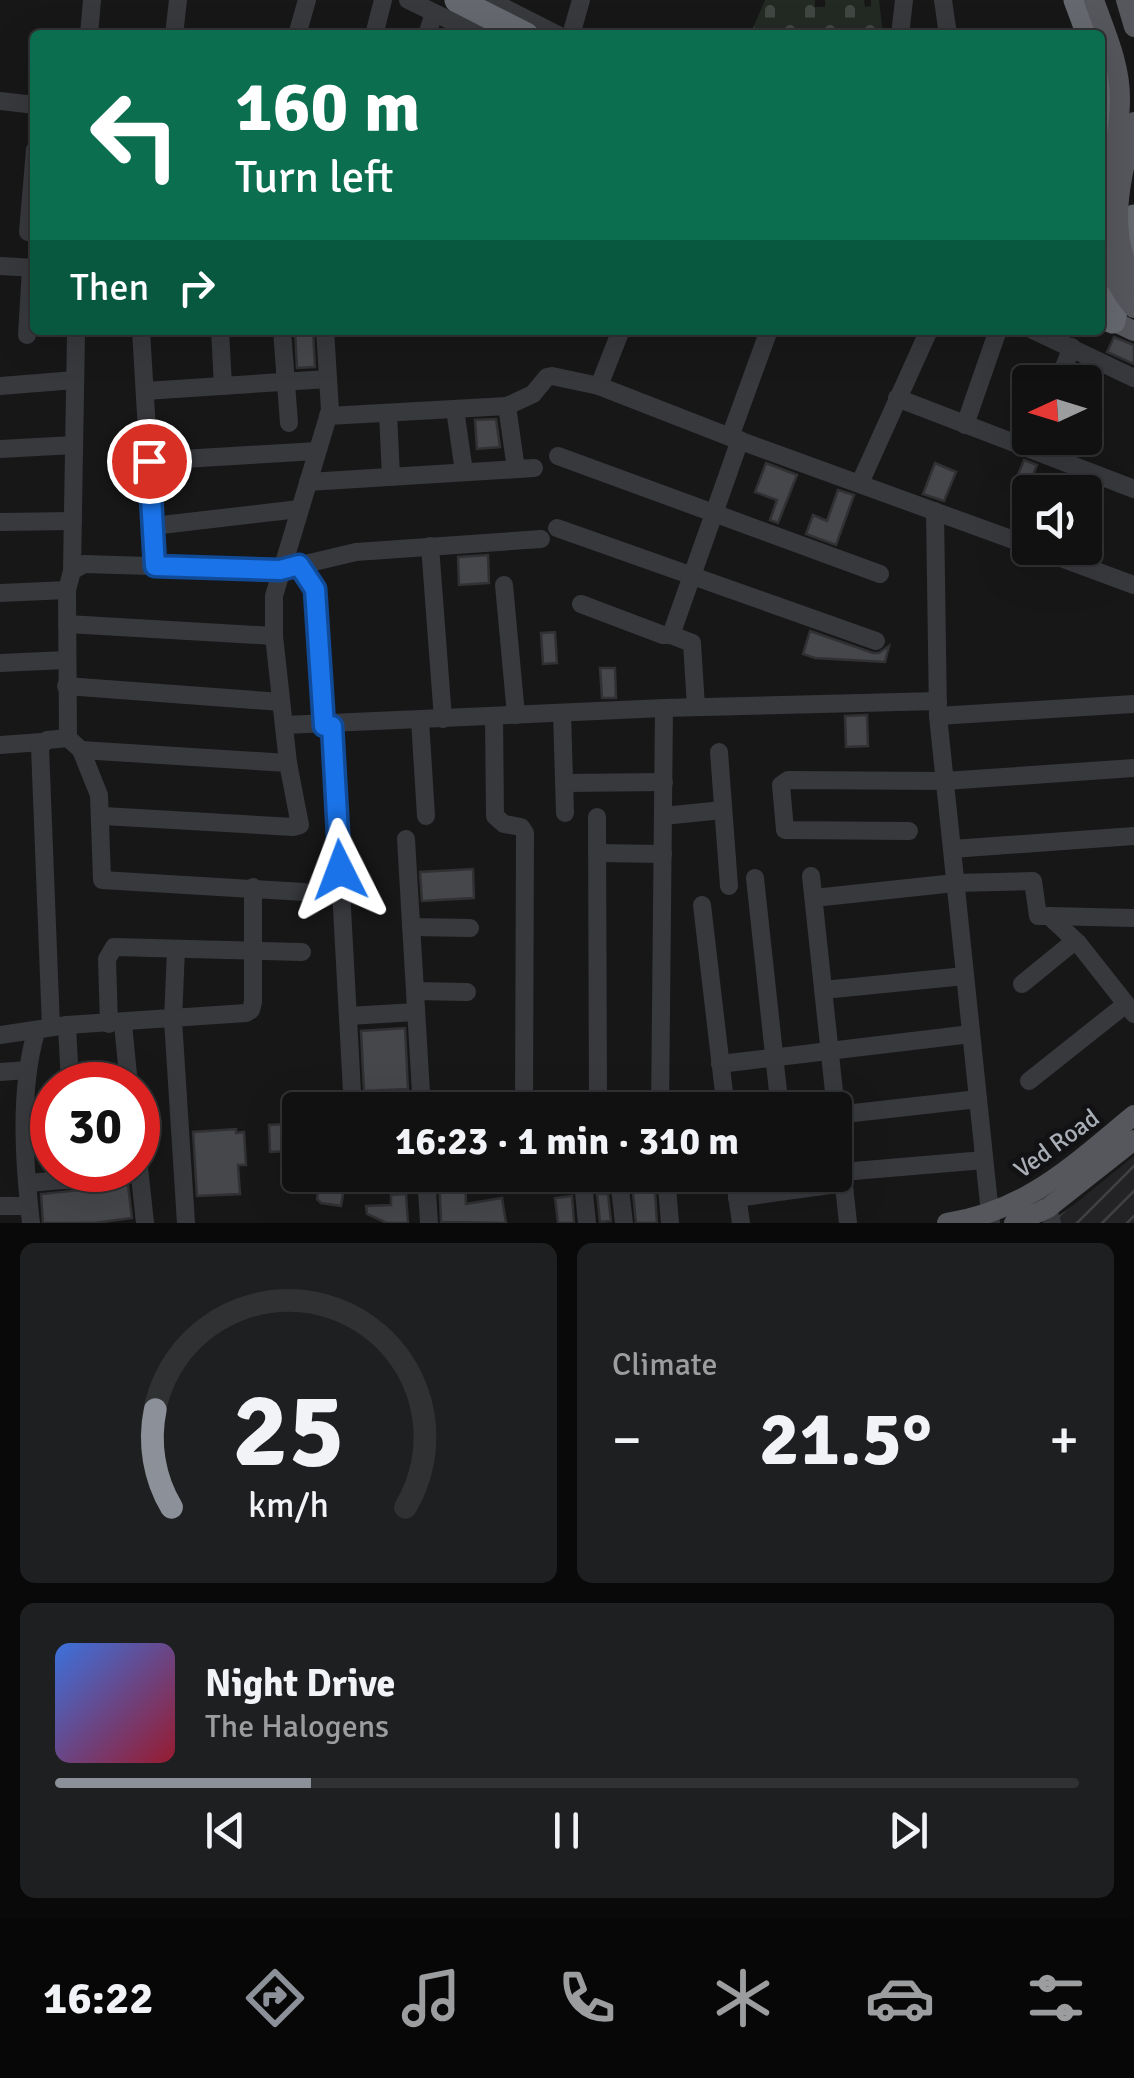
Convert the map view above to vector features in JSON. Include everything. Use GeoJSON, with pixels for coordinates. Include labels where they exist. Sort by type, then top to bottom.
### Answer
{"type":"FeatureCollection","features":[{"type":"Feature","properties":{"kind":"highway"},"geometry":{"type":"LineString","coordinates":[[1076,0],[1088,30]]}},
{"type":"Feature","properties":{"kind":"highway"},"geometry":{"type":"LineString","coordinates":[[442,4],[494,30]]}},
{"type":"Feature","properties":{"kind":"highway"},"geometry":{"type":"LineString","coordinates":[[442,4],[512,30]]}},
{"type":"Feature","properties":{"kind":"highway"},"geometry":{"type":"LineString","coordinates":[[1121,302],[1134,217]]}},
{"type":"Feature","properties":{"kind":"main road"},"geometry":{"type":"LineString","coordinates":[[1094,0],[1105,30]]}},
{"type":"Feature","properties":{"kind":"main road"},"geometry":{"type":"LineString","coordinates":[[1126,0],[1134,27]]}},
{"type":"Feature","properties":{"kind":"main road"},"geometry":{"type":"LineString","coordinates":[[1105,30],[1113,52],[1120,100],[1105,193]]}},
{"type":"Feature","properties":{"kind":"main road"},"geometry":{"type":"LineString","coordinates":[[1121,302],[1116,216],[1134,122]]}},
{"type":"Feature","properties":{"kind":"main road"},"geometry":{"type":"LineString","coordinates":[[1105,251],[1121,302]]}},
{"type":"Feature","properties":{"kind":"main road","name":"Ved Road"},"geometry":{"type":"LineString","coordinates":[[947,1223],[1047,1207],[1134,1115]]}},
{"type":"Feature","properties":{"kind":"main road","name":"Ved Road"},"geometry":{"type":"LineString","coordinates":[[1014,1223],[1047,1207],[1131,1144]]}},
{"type":"Feature","properties":{"kind":"street"},"geometry":{"type":"LineString","coordinates":[[89,30],[92,0]]}},
{"type":"Feature","properties":{"kind":"street"},"geometry":{"type":"LineString","coordinates":[[175,30],[178,0]]}},
{"type":"Feature","properties":{"kind":"street"},"geometry":{"type":"LineString","coordinates":[[298,30],[307,0]]}},
{"type":"Feature","properties":{"kind":"street"},"geometry":{"type":"LineString","coordinates":[[375,30],[383,0]]}},
{"type":"Feature","properties":{"kind":"street"},"geometry":{"type":"LineString","coordinates":[[408,0],[442,4],[474,30]]}},
{"type":"Feature","properties":{"kind":"street"},"geometry":{"type":"LineString","coordinates":[[489,0],[548,30]]}},
{"type":"Feature","properties":{"kind":"street"},"geometry":{"type":"LineString","coordinates":[[572,30],[581,0]]}},
{"type":"Feature","properties":{"kind":"street"},"geometry":{"type":"LineString","coordinates":[[901,30],[904,0]]}},
{"type":"Feature","properties":{"kind":"street"},"geometry":{"type":"LineString","coordinates":[[943,0],[947,30]]}},
{"type":"Feature","properties":{"kind":"street"},"geometry":{"type":"LineString","coordinates":[[429,30],[442,4]]}},
{"type":"Feature","properties":{"kind":"street"},"geometry":{"type":"LineString","coordinates":[[0,101],[30,104]]}},
{"type":"Feature","properties":{"kind":"street"},"geometry":{"type":"LineString","coordinates":[[28,232],[30,209]]}},
{"type":"Feature","properties":{"kind":"street"},"geometry":{"type":"LineString","coordinates":[[0,266],[30,268]]}},
{"type":"Feature","properties":{"kind":"street"},"geometry":{"type":"LineString","coordinates":[[27,335],[30,302]]}},
{"type":"Feature","properties":{"kind":"street"},"geometry":{"type":"LineString","coordinates":[[76,335],[66,686],[74,744],[100,795],[102,880],[304,892]]}},
{"type":"Feature","properties":{"kind":"street"},"geometry":{"type":"LineString","coordinates":[[141,335],[155,566]]}},
{"type":"Feature","properties":{"kind":"street"},"geometry":{"type":"LineString","coordinates":[[220,335],[223,386]]}},
{"type":"Feature","properties":{"kind":"street"},"geometry":{"type":"LineString","coordinates":[[282,335],[288,422]]}},
{"type":"Feature","properties":{"kind":"street"},"geometry":{"type":"LineString","coordinates":[[102,816],[298,827],[274,636],[274,596],[290,567],[300,509],[328,416],[325,335]]}},
{"type":"Feature","properties":{"kind":"street"},"geometry":{"type":"LineString","coordinates":[[600,386],[620,335]]}},
{"type":"Feature","properties":{"kind":"street"},"geometry":{"type":"LineString","coordinates":[[671,635],[716,512],[767,335]]}},
{"type":"Feature","properties":{"kind":"street"},"geometry":{"type":"LineString","coordinates":[[860,483],[927,335]]}},
{"type":"Feature","properties":{"kind":"street"},"geometry":{"type":"LineString","coordinates":[[965,425],[996,335]]}},
{"type":"Feature","properties":{"kind":"street"},"geometry":{"type":"LineString","coordinates":[[1045,335],[1134,378]]}},
{"type":"Feature","properties":{"kind":"street"},"geometry":{"type":"LineString","coordinates":[[1065,365],[1072,347]]}},
{"type":"Feature","properties":{"kind":"street"},"geometry":{"type":"LineString","coordinates":[[328,416],[507,406],[534,394],[552,376],[600,386],[1012,540]]}},
{"type":"Feature","properties":{"kind":"street"},"geometry":{"type":"LineString","coordinates":[[145,392],[328,379]]}},
{"type":"Feature","properties":{"kind":"street"},"geometry":{"type":"LineString","coordinates":[[0,386],[75,380]]}},
{"type":"Feature","properties":{"kind":"street"},"geometry":{"type":"LineString","coordinates":[[896,398],[1012,438]]}},
{"type":"Feature","properties":{"kind":"street"},"geometry":{"type":"LineString","coordinates":[[308,482],[525,469],[507,406]]}},
{"type":"Feature","properties":{"kind":"street"},"geometry":{"type":"LineString","coordinates":[[455,409],[464,472]]}},
{"type":"Feature","properties":{"kind":"street"},"geometry":{"type":"LineString","coordinates":[[388,412],[391,477]]}},
{"type":"Feature","properties":{"kind":"street"},"geometry":{"type":"LineString","coordinates":[[0,448],[74,445]]}},
{"type":"Feature","properties":{"kind":"street"},"geometry":{"type":"LineString","coordinates":[[149,461],[317,451]]}},
{"type":"Feature","properties":{"kind":"street"},"geometry":{"type":"LineString","coordinates":[[1058,455],[1134,489]]}},
{"type":"Feature","properties":{"kind":"street"},"geometry":{"type":"LineString","coordinates":[[558,456],[880,574]]}},
{"type":"Feature","properties":{"kind":"street"},"geometry":{"type":"LineString","coordinates":[[153,526],[300,509]]}},
{"type":"Feature","properties":{"kind":"street"},"geometry":{"type":"LineString","coordinates":[[935,511],[938,709],[990,1218]]}},
{"type":"Feature","properties":{"kind":"street"},"geometry":{"type":"LineString","coordinates":[[0,522],[73,521]]}},
{"type":"Feature","properties":{"kind":"street"},"geometry":{"type":"LineString","coordinates":[[557,528],[876,641]]}},
{"type":"Feature","properties":{"kind":"street"},"geometry":{"type":"LineString","coordinates":[[0,592],[70,581],[84,564],[290,567],[356,552],[541,539]]}},
{"type":"Feature","properties":{"kind":"street"},"geometry":{"type":"LineString","coordinates":[[430,546],[443,719]]}},
{"type":"Feature","properties":{"kind":"street"},"geometry":{"type":"LineString","coordinates":[[1080,565],[1134,585]]}},
{"type":"Feature","properties":{"kind":"street"},"geometry":{"type":"LineString","coordinates":[[290,567],[315,589],[352,1092]]}},
{"type":"Feature","properties":{"kind":"street"},"geometry":{"type":"LineString","coordinates":[[504,585],[516,715]]}},
{"type":"Feature","properties":{"kind":"street"},"geometry":{"type":"LineString","coordinates":[[582,604],[692,644],[696,707]]}},
{"type":"Feature","properties":{"kind":"street"},"geometry":{"type":"LineString","coordinates":[[67,624],[274,636]]}},
{"type":"Feature","properties":{"kind":"street"},"geometry":{"type":"LineString","coordinates":[[0,663],[66,660]]}},
{"type":"Feature","properties":{"kind":"street"},"geometry":{"type":"LineString","coordinates":[[66,686],[281,702]]}},
{"type":"Feature","properties":{"kind":"street"},"geometry":{"type":"LineString","coordinates":[[286,726],[696,707],[938,709],[1134,704]]}},
{"type":"Feature","properties":{"kind":"street"},"geometry":{"type":"LineString","coordinates":[[660,1092],[664,708]]}},
{"type":"Feature","properties":{"kind":"street"},"geometry":{"type":"LineString","coordinates":[[562,713],[565,813]]}},
{"type":"Feature","properties":{"kind":"street"},"geometry":{"type":"LineString","coordinates":[[494,716],[496,816],[504,824],[521,826],[525,833],[524,1092]]}},
{"type":"Feature","properties":{"kind":"street"},"geometry":{"type":"LineString","coordinates":[[420,720],[426,816]]}},
{"type":"Feature","properties":{"kind":"street"},"geometry":{"type":"LineString","coordinates":[[42,742],[51,1028],[62,1062]]}},
{"type":"Feature","properties":{"kind":"street"},"geometry":{"type":"LineString","coordinates":[[0,745],[42,742],[288,762]]}},
{"type":"Feature","properties":{"kind":"street"},"geometry":{"type":"LineString","coordinates":[[720,752],[729,886]]}},
{"type":"Feature","properties":{"kind":"street"},"geometry":{"type":"LineString","coordinates":[[910,831],[785,830],[781,785],[788,780],[945,781],[1134,768]]}},
{"type":"Feature","properties":{"kind":"street"},"geometry":{"type":"LineString","coordinates":[[564,783],[664,782]]}},
{"type":"Feature","properties":{"kind":"street"},"geometry":{"type":"LineString","coordinates":[[663,816],[724,810]]}},
{"type":"Feature","properties":{"kind":"street"},"geometry":{"type":"LineString","coordinates":[[597,817],[598,1092]]}},
{"type":"Feature","properties":{"kind":"street"},"geometry":{"type":"LineString","coordinates":[[952,849],[1134,836]]}},
{"type":"Feature","properties":{"kind":"street"},"geometry":{"type":"LineString","coordinates":[[406,839],[421,1092]]}},
{"type":"Feature","properties":{"kind":"street"},"geometry":{"type":"LineString","coordinates":[[597,852],[663,854]]}},
{"type":"Feature","properties":{"kind":"street"},"geometry":{"type":"LineString","coordinates":[[812,876],[833,1092]]}},
{"type":"Feature","properties":{"kind":"street"},"geometry":{"type":"LineString","coordinates":[[755,878],[779,1092]]}},
{"type":"Feature","properties":{"kind":"street"},"geometry":{"type":"LineString","coordinates":[[814,898],[955,883],[1032,881],[1038,916],[1134,918]]}},
{"type":"Feature","properties":{"kind":"street"},"geometry":{"type":"LineString","coordinates":[[0,1034],[251,1010],[253,888]]}},
{"type":"Feature","properties":{"kind":"street"},"geometry":{"type":"LineString","coordinates":[[702,904],[724,1092]]}},
{"type":"Feature","properties":{"kind":"street"},"geometry":{"type":"LineString","coordinates":[[1029,1081],[1130,1009],[1078,944],[1048,916]]}},
{"type":"Feature","properties":{"kind":"street"},"geometry":{"type":"LineString","coordinates":[[412,926],[470,928]]}},
{"type":"Feature","properties":{"kind":"street"},"geometry":{"type":"LineString","coordinates":[[1022,984],[1072,944],[1078,944]]}},
{"type":"Feature","properties":{"kind":"street"},"geometry":{"type":"LineString","coordinates":[[125,1062],[116,1024],[109,951],[123,947],[302,952]]}},
{"type":"Feature","properties":{"kind":"street"},"geometry":{"type":"LineString","coordinates":[[176,949],[172,1020],[186,1223]]}},
{"type":"Feature","properties":{"kind":"street"},"geometry":{"type":"LineString","coordinates":[[823,990],[965,976]]}},
{"type":"Feature","properties":{"kind":"street"},"geometry":{"type":"LineString","coordinates":[[415,990],[467,992]]}},
{"type":"Feature","properties":{"kind":"street"},"geometry":{"type":"LineString","coordinates":[[348,1016],[416,1012]]}},
{"type":"Feature","properties":{"kind":"street"},"geometry":{"type":"LineString","coordinates":[[0,1206],[30,1215],[28,1070],[51,1028]]}},
{"type":"Feature","properties":{"kind":"street"},"geometry":{"type":"LineString","coordinates":[[720,1064],[971,1034]]}},
{"type":"Feature","properties":{"kind":"street"},"geometry":{"type":"LineString","coordinates":[[0,1072],[28,1070]]}},
{"type":"Feature","properties":{"kind":"street"},"geometry":{"type":"LineString","coordinates":[[852,1113],[978,1099]]}},
{"type":"Feature","properties":{"kind":"street"},"geometry":{"type":"LineString","coordinates":[[852,1177],[984,1160]]}},
{"type":"Feature","properties":{"kind":"street"},"geometry":{"type":"LineString","coordinates":[[142,1192],[145,1223]]}},
{"type":"Feature","properties":{"kind":"street"},"geometry":{"type":"LineString","coordinates":[[427,1192],[429,1223]]}},
{"type":"Feature","properties":{"kind":"street"},"geometry":{"type":"LineString","coordinates":[[584,1192],[587,1223]]}},
{"type":"Feature","properties":{"kind":"street"},"geometry":{"type":"LineString","coordinates":[[620,1192],[624,1223]]}},
{"type":"Feature","properties":{"kind":"street"},"geometry":{"type":"LineString","coordinates":[[667,1192],[670,1223]]}},
{"type":"Feature","properties":{"kind":"street"},"geometry":{"type":"LineString","coordinates":[[736,1192],[741,1223]]}},
{"type":"Feature","properties":{"kind":"street"},"geometry":{"type":"LineString","coordinates":[[737,1198],[757,1192]]}},
{"type":"Feature","properties":{"kind":"street"},"geometry":{"type":"LineString","coordinates":[[845,1192],[848,1223]]}},
{"type":"Feature","properties":{"kind":"shaded area"},"geometry":{"type":"Polygon","coordinates":[[[1134,1156],[1134,1223],[1049,1223],[1076,1203],[1134,1156]]]}},
{"type":"Feature","properties":{"kind":"green space"},"geometry":{"type":"Polygon","coordinates":[[[765,0],[815,0],[815,7],[825,7],[825,0],[864,0],[865,7],[871,6],[871,0],[879,0],[882,30],[752,30],[765,0]]]}},
{"type":"Feature","properties":{"kind":"building"},"geometry":{"type":"Polygon","coordinates":[[[295,335],[313,335],[315,367],[297,368],[295,335]]]}},
{"type":"Feature","properties":{"kind":"building"},"geometry":{"type":"Polygon","coordinates":[[[1114,337],[1134,345],[1134,364],[1107,352],[1114,337]]]}},
{"type":"Feature","properties":{"kind":"building"},"geometry":{"type":"Polygon","coordinates":[[[496,419],[500,447],[477,449],[475,420],[496,419]]]}},
{"type":"Feature","properties":{"kind":"building"},"geometry":{"type":"Polygon","coordinates":[[[1024,460],[1037,465],[1033,475],[1018,475],[1024,460]]]}},
{"type":"Feature","properties":{"kind":"building"},"geometry":{"type":"Polygon","coordinates":[[[766,463],[797,475],[778,523],[770,520],[777,500],[755,492],[766,463]]]}},
{"type":"Feature","properties":{"kind":"building"},"geometry":{"type":"Polygon","coordinates":[[[935,463],[956,472],[944,501],[923,494],[935,463]]]}},
{"type":"Feature","properties":{"kind":"building"},"geometry":{"type":"Polygon","coordinates":[[[838,490],[854,495],[836,545],[806,534],[813,515],[827,521],[838,490]]]}},
{"type":"Feature","properties":{"kind":"building"},"geometry":{"type":"Polygon","coordinates":[[[488,555],[489,583],[459,585],[458,557],[488,555]]]}},
{"type":"Feature","properties":{"kind":"building"},"geometry":{"type":"Polygon","coordinates":[[[810,631],[873,653],[889,646],[885,662],[803,654],[810,631]]]}},
{"type":"Feature","properties":{"kind":"building"},"geometry":{"type":"Polygon","coordinates":[[[555,632],[557,663],[543,664],[541,633],[555,632]]]}},
{"type":"Feature","properties":{"kind":"building"},"geometry":{"type":"Polygon","coordinates":[[[600,668],[615,668],[616,698],[602,698],[600,668]]]}},
{"type":"Feature","properties":{"kind":"building"},"geometry":{"type":"Polygon","coordinates":[[[867,715],[868,746],[846,747],[845,716],[867,715]]]}},
{"type":"Feature","properties":{"kind":"building"},"geometry":{"type":"Polygon","coordinates":[[[473,869],[474,898],[422,901],[420,872],[473,869]]]}},
{"type":"Feature","properties":{"kind":"building"},"geometry":{"type":"Polygon","coordinates":[[[405,1028],[408,1089],[364,1091],[361,1031],[405,1028]]]}},
{"type":"Feature","properties":{"kind":"building"},"geometry":{"type":"Polygon","coordinates":[[[282,1124],[282,1151],[270,1152],[269,1125],[282,1124]]]}},
{"type":"Feature","properties":{"kind":"building"},"geometry":{"type":"Polygon","coordinates":[[[236,1129],[236,1133],[244,1132],[246,1165],[238,1165],[240,1194],[197,1196],[193,1132],[236,1129]]]}},
{"type":"Feature","properties":{"kind":"building"},"geometry":{"type":"Polygon","coordinates":[[[129,1192],[132,1218],[43,1223],[41,1194],[129,1192]]]}},
{"type":"Feature","properties":{"kind":"building"},"geometry":{"type":"Polygon","coordinates":[[[318,1192],[343,1192],[341,1206],[317,1199],[318,1192]]]}},
{"type":"Feature","properties":{"kind":"building"},"geometry":{"type":"Polygon","coordinates":[[[440,1192],[466,1192],[466,1204],[502,1198],[506,1223],[441,1222],[440,1192]]]}},
{"type":"Feature","properties":{"kind":"building"},"geometry":{"type":"Polygon","coordinates":[[[655,1192],[657,1223],[636,1223],[633,1193],[655,1192]]]}},
{"type":"Feature","properties":{"kind":"building"},"geometry":{"type":"Polygon","coordinates":[[[406,1194],[408,1223],[387,1223],[367,1214],[366,1206],[391,1205],[391,1195],[406,1194]]]}},
{"type":"Feature","properties":{"kind":"building"},"geometry":{"type":"Polygon","coordinates":[[[597,1194],[608,1194],[611,1221],[600,1222],[597,1194]]]}},
{"type":"Feature","properties":{"kind":"building"},"geometry":{"type":"Polygon","coordinates":[[[572,1196],[574,1223],[558,1223],[555,1198],[572,1196]]]}},
{"type":"Feature","properties":{"kind":"route"},"geometry":{"type":"LineString","coordinates":[[149,461],[155,566],[280,570],[299,565],[310,578],[315,589],[324,726],[332,726],[340,870]]}}]}
